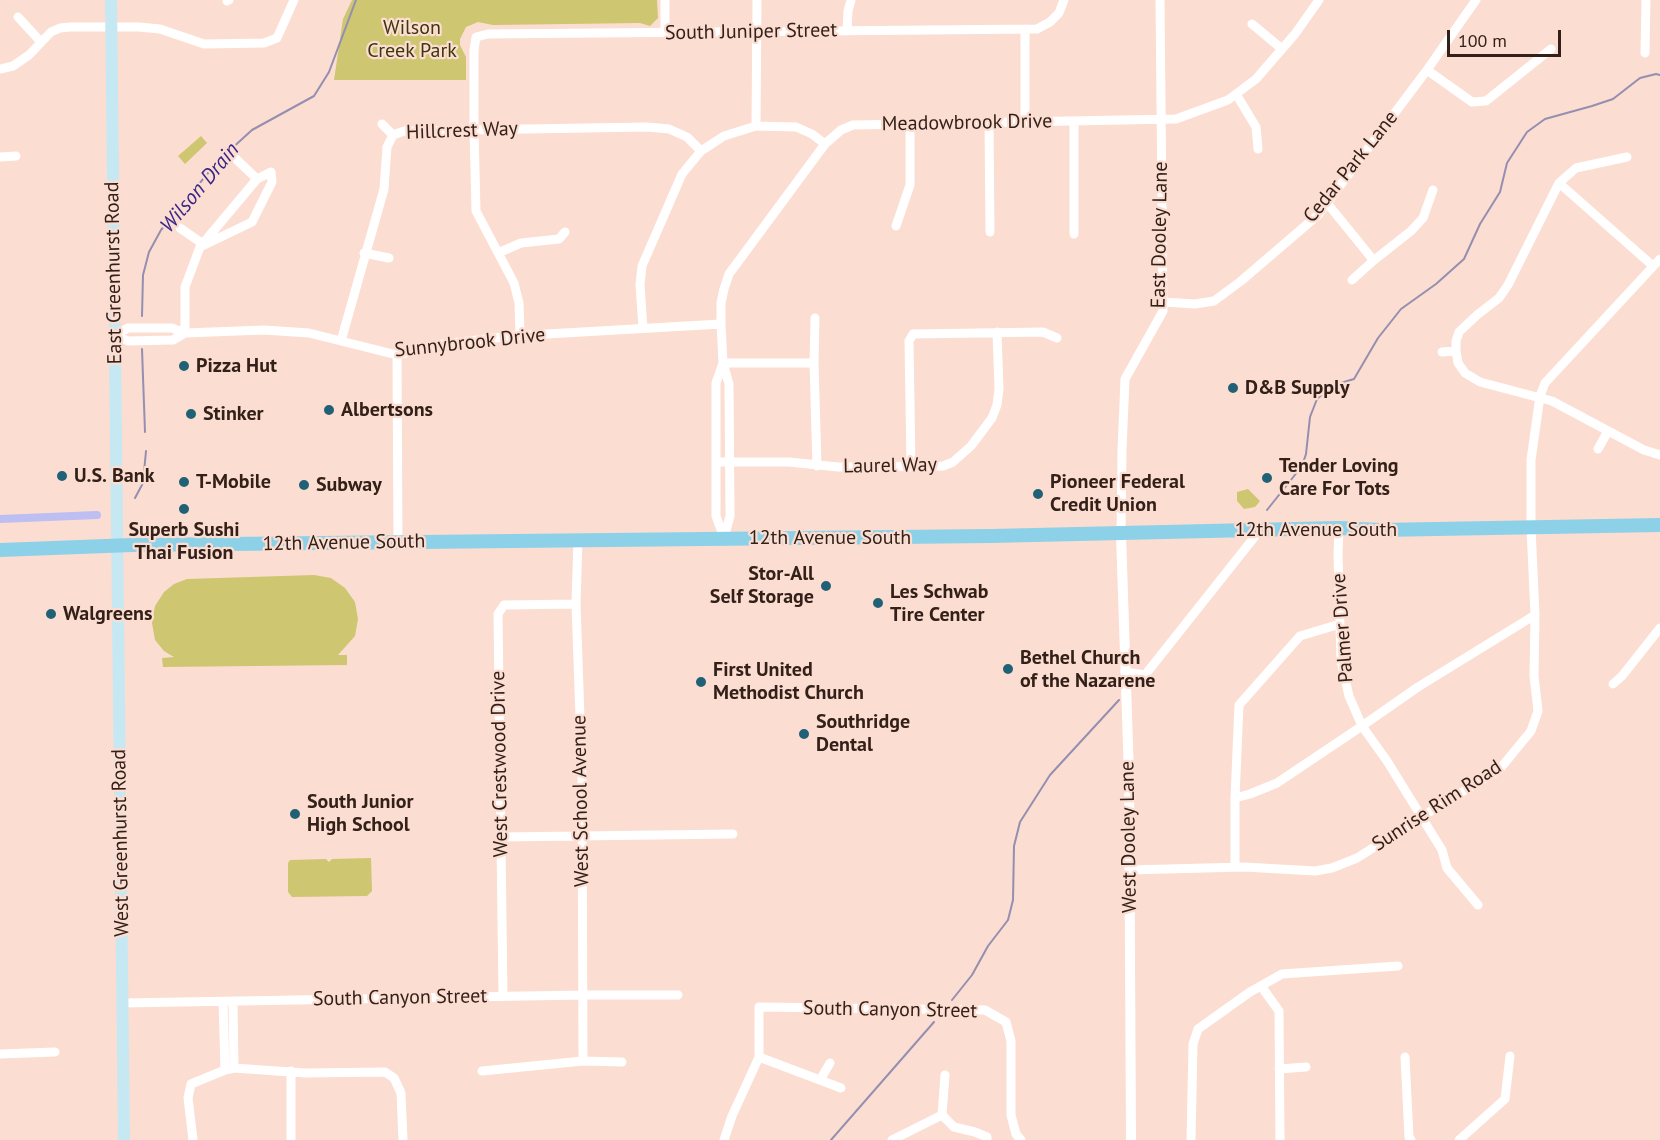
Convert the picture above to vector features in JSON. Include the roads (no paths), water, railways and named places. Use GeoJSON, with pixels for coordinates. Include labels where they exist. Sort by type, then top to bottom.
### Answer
{"type":"FeatureCollection","features":[{"type":"Feature","properties":{"kind":"main road","name":"East Greenhurst Road"},"geometry":{"type":"LineString","coordinates":[[111,0],[117,546]]}},
{"type":"Feature","properties":{"kind":"main road","name":"12th Avenue South"},"geometry":{"type":"LineString","coordinates":[[0,550],[117,546],[1660,525]]}},
{"type":"Feature","properties":{"kind":"main road","name":"West Greenhurst Road"},"geometry":{"type":"LineString","coordinates":[[117,546],[124,1140]]}},
{"type":"Feature","properties":{"kind":"street"},"geometry":{"type":"LineString","coordinates":[[0,69],[13,66],[60,28],[160,29],[204,44],[264,43],[277,38],[294,0]]}},
{"type":"Feature","properties":{"kind":"street"},"geometry":{"type":"LineString","coordinates":[[665,0],[665,33]]}},
{"type":"Feature","properties":{"kind":"street"},"geometry":{"type":"LineString","coordinates":[[756,126],[757,0]]}},
{"type":"Feature","properties":{"kind":"street"},"geometry":{"type":"LineString","coordinates":[[848,31],[848,11],[851,0]]}},
{"type":"Feature","properties":{"kind":"street","name":"South Juniper Street"},"geometry":{"type":"LineString","coordinates":[[474,129],[474,50],[476,37],[488,34],[1037,29],[1050,22],[1059,13],[1064,0]]}},
{"type":"Feature","properties":{"kind":"street","name":"East Dooley Lane"},"geometry":{"type":"LineString","coordinates":[[1121,534],[1125,379],[1163,311],[1160,0]]}},
{"type":"Feature","properties":{"kind":"street","name":"Meadowbrook Drive"},"geometry":{"type":"LineString","coordinates":[[724,538],[730,516],[729,384],[723,363],[721,303],[729,274],[825,144],[841,130],[853,125],[1176,119],[1228,100],[1256,79],[1296,34],[1319,0]]}},
{"type":"Feature","properties":{"kind":"street","name":"Cedar Park Lane"},"geometry":{"type":"LineString","coordinates":[[1163,302],[1195,304],[1214,301],[1318,215],[1427,70],[1476,0]]}},
{"type":"Feature","properties":{"kind":"street"},"geometry":{"type":"LineString","coordinates":[[1645,53],[1646,0]]}},
{"type":"Feature","properties":{"kind":"street"},"geometry":{"type":"LineString","coordinates":[[18,17],[41,42]]}},
{"type":"Feature","properties":{"kind":"street"},"geometry":{"type":"LineString","coordinates":[[1252,24],[1282,49]]}},
{"type":"Feature","properties":{"kind":"street"},"geometry":{"type":"LineString","coordinates":[[1025,29],[1025,122]]}},
{"type":"Feature","properties":{"kind":"street"},"geometry":{"type":"LineString","coordinates":[[1427,70],[1472,102],[1486,101],[1551,49]]}},
{"type":"Feature","properties":{"kind":"street"},"geometry":{"type":"LineString","coordinates":[[1236,94],[1256,127],[1258,148]]}},
{"type":"Feature","properties":{"kind":"street"},"geometry":{"type":"LineString","coordinates":[[989,122],[990,232]]}},
{"type":"Feature","properties":{"kind":"street"},"geometry":{"type":"LineString","coordinates":[[1074,122],[1074,234]]}},
{"type":"Feature","properties":{"kind":"street"},"geometry":{"type":"LineString","coordinates":[[896,226],[909,184],[910,123]]}},
{"type":"Feature","properties":{"kind":"street"},"geometry":{"type":"LineString","coordinates":[[381,124],[393,135]]}},
{"type":"Feature","properties":{"kind":"street"},"geometry":{"type":"LineString","coordinates":[[643,328],[640,285],[642,266],[682,174],[701,151],[724,136],[756,126],[796,127],[813,134],[825,144]]}},
{"type":"Feature","properties":{"kind":"street","name":"Hillcrest Way"},"geometry":{"type":"LineString","coordinates":[[340,341],[384,189],[387,147],[393,135],[404,131],[647,127],[669,129],[687,137],[701,151]]}},
{"type":"Feature","properties":{"kind":"street"},"geometry":{"type":"LineString","coordinates":[[474,129],[476,211],[516,291],[520,335]]}},
{"type":"Feature","properties":{"kind":"street"},"geometry":{"type":"LineString","coordinates":[[0,157],[16,156]]}},
{"type":"Feature","properties":{"kind":"street"},"geometry":{"type":"LineString","coordinates":[[1627,157],[1576,168],[1559,183],[1508,285],[1500,298],[1459,332],[1456,351],[1458,363],[1465,373],[1480,382],[1540,396],[1644,450],[1660,455]]}},
{"type":"Feature","properties":{"kind":"street"},"geometry":{"type":"LineString","coordinates":[[235,158],[257,179]]}},
{"type":"Feature","properties":{"kind":"street"},"geometry":{"type":"LineString","coordinates":[[185,333],[185,287],[202,246],[257,179],[271,172],[272,182],[252,222],[202,246]]}},
{"type":"Feature","properties":{"kind":"street"},"geometry":{"type":"LineString","coordinates":[[1540,396],[1545,383],[1657,262],[1559,183]]}},
{"type":"Feature","properties":{"kind":"street"},"geometry":{"type":"LineString","coordinates":[[1352,280],[1372,261],[1411,231],[1423,218],[1433,190]]}},
{"type":"Feature","properties":{"kind":"street"},"geometry":{"type":"LineString","coordinates":[[1327,202],[1370,255],[1372,261]]}},
{"type":"Feature","properties":{"kind":"street"},"geometry":{"type":"LineString","coordinates":[[180,228],[202,246]]}},
{"type":"Feature","properties":{"kind":"street"},"geometry":{"type":"LineString","coordinates":[[498,253],[521,243],[559,239],[565,232]]}},
{"type":"Feature","properties":{"kind":"street"},"geometry":{"type":"LineString","coordinates":[[364,253],[389,258]]}},
{"type":"Feature","properties":{"kind":"street"},"geometry":{"type":"LineString","coordinates":[[815,318],[817,466]]}},
{"type":"Feature","properties":{"kind":"street","name":"Sunnybrook Drive"},"geometry":{"type":"LineString","coordinates":[[115,335],[128,328],[172,328],[185,333],[264,330],[309,333],[398,355],[443,344],[520,335],[721,324]]}},
{"type":"Feature","properties":{"kind":"street"},"geometry":{"type":"LineString","coordinates":[[911,467],[909,340],[913,334],[917,332],[1043,332],[1057,338]]}},
{"type":"Feature","properties":{"kind":"street","name":"Laurel Way"},"geometry":{"type":"LineString","coordinates":[[717,462],[789,462],[837,468],[943,466],[953,462],[962,456],[992,418],[997,405],[999,389],[997,332]]}},
{"type":"Feature","properties":{"kind":"street"},"geometry":{"type":"LineString","coordinates":[[1442,352],[1456,351]]}},
{"type":"Feature","properties":{"kind":"street"},"geometry":{"type":"LineString","coordinates":[[398,355],[398,542]]}},
{"type":"Feature","properties":{"kind":"street"},"geometry":{"type":"LineString","coordinates":[[723,363],[814,363]]}},
{"type":"Feature","properties":{"kind":"street","name":"Meadowbrook Drive"},"geometry":{"type":"LineString","coordinates":[[723,363],[716,383],[716,516],[724,538]]}},
{"type":"Feature","properties":{"kind":"street","name":"Sunrise Rim Road"},"geometry":{"type":"LineString","coordinates":[[1129,870],[1235,867],[1315,871],[1332,868],[1357,858],[1499,770],[1532,730],[1538,711],[1534,676],[1535,615],[1531,460],[1540,396]]}},
{"type":"Feature","properties":{"kind":"street"},"geometry":{"type":"LineString","coordinates":[[1598,449],[1608,431]]}},
{"type":"Feature","properties":{"kind":"street","name":"Palmer Drive"},"geometry":{"type":"LineString","coordinates":[[1339,528],[1341,661],[1346,686],[1362,726],[1387,761],[1442,850],[1447,868],[1478,905]]}},
{"type":"Feature","properties":{"kind":"street"},"geometry":{"type":"LineString","coordinates":[[1125,672],[1145,675],[1260,530]]}},
{"type":"Feature","properties":{"kind":"street","name":"West Dooley Lane"},"geometry":{"type":"LineString","coordinates":[[1121,534],[1129,870],[1131,1140]]}},
{"type":"Feature","properties":{"kind":"street","name":"West School Avenue"},"geometry":{"type":"LineString","coordinates":[[578,540],[576,604],[582,836],[583,1061]]}},
{"type":"Feature","properties":{"kind":"street","name":"West Crestwood Drive"},"geometry":{"type":"LineString","coordinates":[[503,996],[498,614],[504,605],[576,604]]}},
{"type":"Feature","properties":{"kind":"street"},"geometry":{"type":"LineString","coordinates":[[1235,798],[1277,783],[1418,687],[1535,615]]}},
{"type":"Feature","properties":{"kind":"street"},"geometry":{"type":"LineString","coordinates":[[1235,867],[1239,705],[1300,636],[1340,624]]}},
{"type":"Feature","properties":{"kind":"street"},"geometry":{"type":"LineString","coordinates":[[1613,684],[1660,628]]}},
{"type":"Feature","properties":{"kind":"street"},"geometry":{"type":"LineString","coordinates":[[501,837],[733,834]]}},
{"type":"Feature","properties":{"kind":"street"},"geometry":{"type":"LineString","coordinates":[[1191,1140],[1193,1044],[1197,1029],[1282,974],[1398,966]]}},
{"type":"Feature","properties":{"kind":"street"},"geometry":{"type":"LineString","coordinates":[[1261,986],[1279,1011],[1280,1140]]}},
{"type":"Feature","properties":{"kind":"street","name":"South Canyon Street"},"geometry":{"type":"LineString","coordinates":[[123,1004],[503,996],[678,995]]}},
{"type":"Feature","properties":{"kind":"street"},"geometry":{"type":"LineString","coordinates":[[228,1002],[229,1069]]}},
{"type":"Feature","properties":{"kind":"street","name":"South Canyon Street"},"geometry":{"type":"LineString","coordinates":[[759,1057],[759,1007],[985,1010],[1006,1022],[1011,1041],[1011,1115],[1016,1134],[1021,1140]]}},
{"type":"Feature","properties":{"kind":"street"},"geometry":{"type":"LineString","coordinates":[[0,1054],[55,1052]]}},
{"type":"Feature","properties":{"kind":"street"},"geometry":{"type":"LineString","coordinates":[[1459,1140],[1504,1099],[1510,1056]]}},
{"type":"Feature","properties":{"kind":"street"},"geometry":{"type":"LineString","coordinates":[[724,1140],[732,1116],[759,1057],[841,1088]]}},
{"type":"Feature","properties":{"kind":"street"},"geometry":{"type":"LineString","coordinates":[[1405,1057],[1411,1140]]}},
{"type":"Feature","properties":{"kind":"street"},"geometry":{"type":"LineString","coordinates":[[482,1071],[583,1061],[622,1062]]}},
{"type":"Feature","properties":{"kind":"street"},"geometry":{"type":"LineString","coordinates":[[820,1080],[830,1063]]}},
{"type":"Feature","properties":{"kind":"street"},"geometry":{"type":"LineString","coordinates":[[1279,1069],[1306,1067]]}},
{"type":"Feature","properties":{"kind":"street"},"geometry":{"type":"LineString","coordinates":[[193,1140],[188,1098],[191,1084],[229,1069],[306,1073],[385,1072],[394,1078],[400,1093],[403,1140]]}},
{"type":"Feature","properties":{"kind":"street"},"geometry":{"type":"LineString","coordinates":[[291,1071],[291,1140]]}},
{"type":"Feature","properties":{"kind":"street"},"geometry":{"type":"LineString","coordinates":[[942,1115],[945,1075]]}},
{"type":"Feature","properties":{"kind":"street"},"geometry":{"type":"LineString","coordinates":[[892,1140],[942,1115]]}},
{"type":"Feature","properties":{"kind":"street"},"geometry":{"type":"LineString","coordinates":[[942,1115],[954,1126],[987,1137],[987,1140]]}},
{"type":"Feature","properties":{"kind":"waterway","name":"Wilson Drain"},"geometry":{"type":"LineString","coordinates":[[142,316],[143,275],[149,252],[161,230],[218,161],[252,130],[314,96],[329,72],[356,0]]}},
{"type":"Feature","properties":{"kind":"waterway"},"geometry":{"type":"LineString","coordinates":[[1267,510],[1302,466],[1306,454],[1310,417],[1317,399],[1331,386],[1354,379],[1378,338],[1401,309],[1436,284],[1464,259],[1480,224],[1500,192],[1507,163],[1527,132],[1545,119],[1613,99],[1640,78],[1660,75]]}},
{"type":"Feature","properties":{"kind":"waterway","name":"Wilson Drain"},"geometry":{"type":"LineString","coordinates":[[142,349],[145,432]]}},
{"type":"Feature","properties":{"kind":"waterway","name":"Wilson Drain"},"geometry":{"type":"LineString","coordinates":[[135,498],[143,483],[146,451]]}},
{"type":"Feature","properties":{"kind":"waterway","name":"Wilson Drain"},"geometry":{"type":"LineString","coordinates":[[0,519],[97,515]]}},
{"type":"Feature","properties":{"kind":"waterway"},"geometry":{"type":"LineString","coordinates":[[952,1000],[972,975],[988,946],[1008,920],[1013,900],[1014,846],[1020,822],[1050,775],[1119,700]]}},
{"type":"Feature","properties":{"kind":"waterway"},"geometry":{"type":"LineString","coordinates":[[831,1140],[934,1022]]}},
{"type":"Feature","properties":{"kind":"place","name":"Pizza Hut"},"geometry":{"type":"Point","coordinates":[184,366]}},
{"type":"Feature","properties":{"kind":"place","name":"D&B Supply"},"geometry":{"type":"Point","coordinates":[1233,388]}},
{"type":"Feature","properties":{"kind":"place","name":"Albertsons"},"geometry":{"type":"Point","coordinates":[329,410]}},
{"type":"Feature","properties":{"kind":"place","name":"Stinker"},"geometry":{"type":"Point","coordinates":[191,414]}},
{"type":"Feature","properties":{"kind":"place","name":"U.S. Bank"},"geometry":{"type":"Point","coordinates":[62,476]}},
{"type":"Feature","properties":{"kind":"place","name":"Tender Loving Care For Tots"},"geometry":{"type":"Point","coordinates":[1267,478]}},
{"type":"Feature","properties":{"kind":"place","name":"T-Mobile"},"geometry":{"type":"Point","coordinates":[184,482]}},
{"type":"Feature","properties":{"kind":"place","name":"Subway"},"geometry":{"type":"Point","coordinates":[304,485]}},
{"type":"Feature","properties":{"kind":"place","name":"Pioneer Federal Credit Union"},"geometry":{"type":"Point","coordinates":[1038,494]}},
{"type":"Feature","properties":{"kind":"place","name":"Superb Sushi Thai Fusion"},"geometry":{"type":"Point","coordinates":[184,509]}},
{"type":"Feature","properties":{"kind":"place","name":"Stor-All Self Storage"},"geometry":{"type":"Point","coordinates":[826,586]}},
{"type":"Feature","properties":{"kind":"place","name":"Les Schwab Tire Center"},"geometry":{"type":"Point","coordinates":[878,603]}},
{"type":"Feature","properties":{"kind":"place","name":"Walgreens"},"geometry":{"type":"Point","coordinates":[51,614]}},
{"type":"Feature","properties":{"kind":"place","name":"Bethel Church of the Nazarene"},"geometry":{"type":"Point","coordinates":[1008,669]}},
{"type":"Feature","properties":{"kind":"place","name":"First United Methodist Church"},"geometry":{"type":"Point","coordinates":[701,682]}},
{"type":"Feature","properties":{"kind":"place","name":"Southridge Dental"},"geometry":{"type":"Point","coordinates":[804,734]}},
{"type":"Feature","properties":{"kind":"place","name":"South Junior High School"},"geometry":{"type":"Point","coordinates":[295,814]}},
{"type":"Feature","properties":{"kind":"park label","name":"Wilson Creek Park"},"geometry":{"type":"Point","coordinates":[412,40]}}]}
